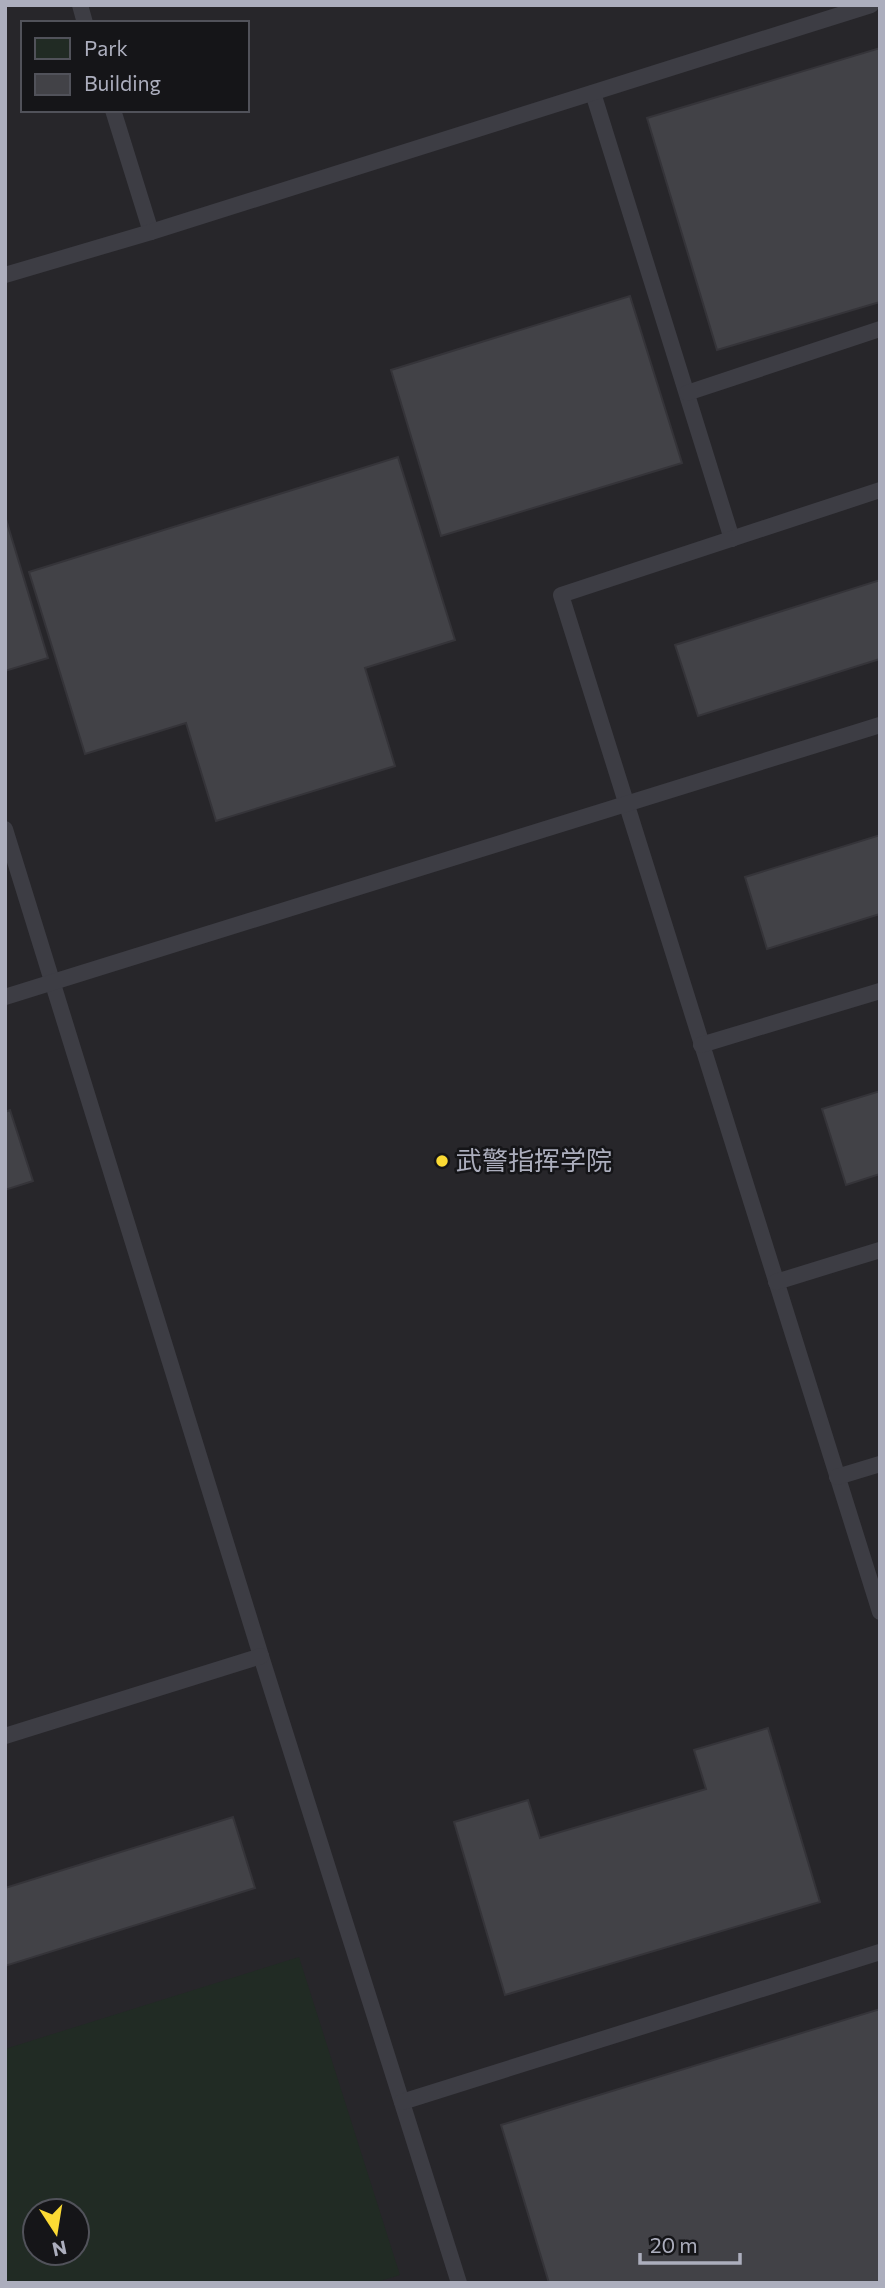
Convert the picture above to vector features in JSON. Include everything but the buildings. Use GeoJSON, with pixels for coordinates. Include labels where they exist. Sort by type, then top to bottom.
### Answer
{"type":"FeatureCollection","features":[{"type":"Feature","properties":{"kind":"lane"},"geometry":{"type":"LineString","coordinates":[[5,275],[150,232],[871,5]]}},
{"type":"Feature","properties":{"kind":"lane"},"geometry":{"type":"LineString","coordinates":[[593,93],[733,539]]}},
{"type":"Feature","properties":{"kind":"lane"},"geometry":{"type":"LineString","coordinates":[[114,112],[150,232]]}},
{"type":"Feature","properties":{"kind":"lane"},"geometry":{"type":"LineString","coordinates":[[687,393],[880,329]]}},
{"type":"Feature","properties":{"kind":"lane"},"geometry":{"type":"LineString","coordinates":[[880,490],[561,595],[880,1612]]}},
{"type":"Feature","properties":{"kind":"lane"},"geometry":{"type":"LineString","coordinates":[[5,997],[880,724]]}},
{"type":"Feature","properties":{"kind":"lane"},"geometry":{"type":"LineString","coordinates":[[5,829],[261,1656],[459,2283]]}},
{"type":"Feature","properties":{"kind":"lane"},"geometry":{"type":"LineString","coordinates":[[701,1045],[880,991]]}},
{"type":"Feature","properties":{"kind":"lane"},"geometry":{"type":"LineString","coordinates":[[776,1282],[880,1250]]}},
{"type":"Feature","properties":{"kind":"lane"},"geometry":{"type":"LineString","coordinates":[[837,1477],[880,1464]]}},
{"type":"Feature","properties":{"kind":"lane"},"geometry":{"type":"LineString","coordinates":[[5,1736],[261,1656]]}},
{"type":"Feature","properties":{"kind":"lane"},"geometry":{"type":"LineString","coordinates":[[402,2102],[880,1952]]}},
{"type":"Feature","properties":{"kind":"shaded area","name":"武警指挥学院"},"geometry":{"type":"Polygon","coordinates":[[[5,5],[880,5],[880,2283],[5,2283],[5,5]]]}},
{"type":"Feature","properties":{"kind":"green space"},"geometry":{"type":"Polygon","coordinates":[[[299,1957],[400,2275],[374,2283],[5,2283],[5,2049],[299,1957]]]}},
{"type":"Feature","properties":{"kind":"place","name":"武警指挥学院"},"geometry":{"type":"Point","coordinates":[442,1161]}}]}
